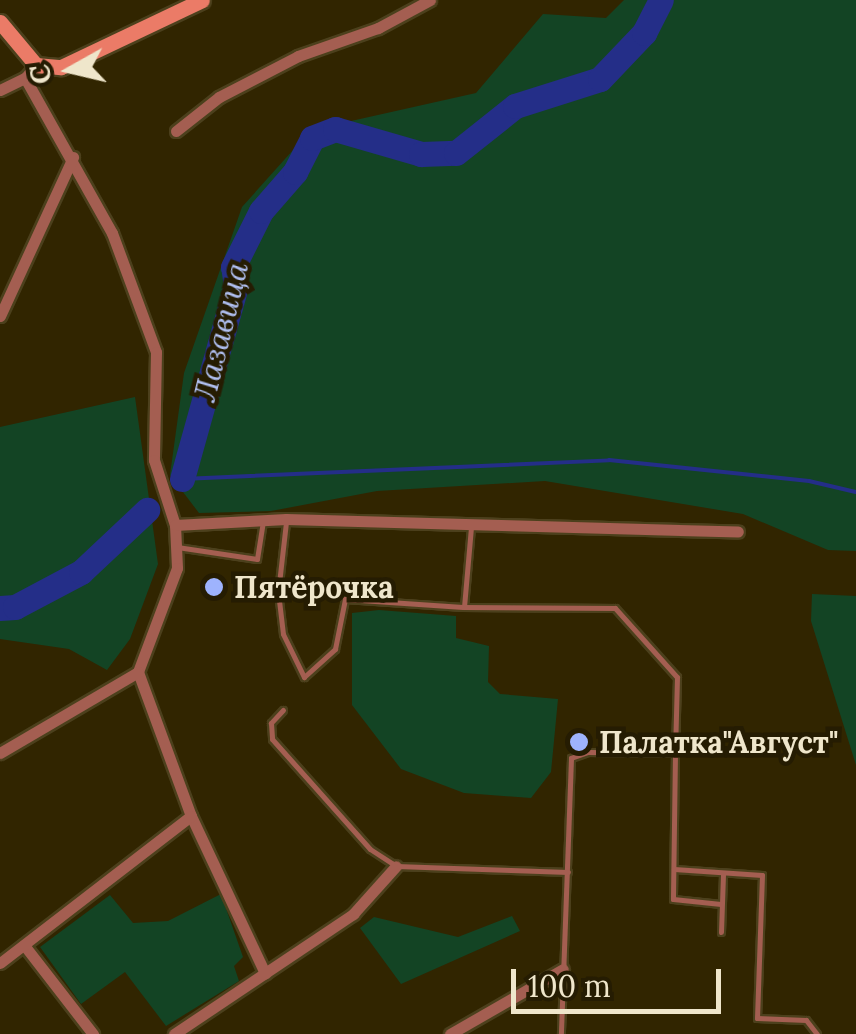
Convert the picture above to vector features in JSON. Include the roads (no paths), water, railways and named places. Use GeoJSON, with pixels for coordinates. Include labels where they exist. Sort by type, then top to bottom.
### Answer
{"type":"FeatureCollection","features":[{"type":"Feature","properties":{"kind":"main road"},"geometry":{"type":"LineString","coordinates":[[0,22],[30,72],[84,60],[202,0]]}},
{"type":"Feature","properties":{"kind":"street"},"geometry":{"type":"LineString","coordinates":[[176,131],[219,97],[298,56],[378,28],[430,0]]}},
{"type":"Feature","properties":{"kind":"street"},"geometry":{"type":"LineString","coordinates":[[0,90],[30,72],[141,298],[156,352],[154,460],[177,547],[168,606],[138,672],[0,753]]}},
{"type":"Feature","properties":{"kind":"street"},"geometry":{"type":"LineString","coordinates":[[0,316],[73,157]]}},
{"type":"Feature","properties":{"kind":"street"},"geometry":{"type":"LineString","coordinates":[[174,524],[286,520],[738,532]]}},
{"type":"Feature","properties":{"kind":"street"},"geometry":{"type":"LineString","coordinates":[[138,672],[191,816],[265,973]]}},
{"type":"Feature","properties":{"kind":"street"},"geometry":{"type":"LineString","coordinates":[[0,963],[191,816]]}},
{"type":"Feature","properties":{"kind":"street"},"geometry":{"type":"LineString","coordinates":[[174,1034],[354,914],[396,866]]}},
{"type":"Feature","properties":{"kind":"street"},"geometry":{"type":"LineString","coordinates":[[24,945],[93,1034]]}},
{"type":"Feature","properties":{"kind":"street"},"geometry":{"type":"LineString","coordinates":[[450,1034],[563,969]]}},
{"type":"Feature","properties":{"kind":"lane"},"geometry":{"type":"LineString","coordinates":[[177,547],[257,558],[263,520]]}},
{"type":"Feature","properties":{"kind":"lane"},"geometry":{"type":"LineString","coordinates":[[286,520],[278,592],[283,634],[304,678],[334,649],[346,599],[464,607],[615,608],[676,676],[674,898],[721,904]]}},
{"type":"Feature","properties":{"kind":"lane"},"geometry":{"type":"LineString","coordinates":[[464,607],[471,527]]}},
{"type":"Feature","properties":{"kind":"lane"},"geometry":{"type":"LineString","coordinates":[[283,710],[272,723],[272,739],[370,849],[396,866],[568,872]]}},
{"type":"Feature","properties":{"kind":"lane"},"geometry":{"type":"LineString","coordinates":[[562,1034],[571,758],[588,752],[676,753]]}},
{"type":"Feature","properties":{"kind":"lane"},"geometry":{"type":"LineString","coordinates":[[674,868],[762,875],[757,1018],[806,1020],[817,1034]]}},
{"type":"Feature","properties":{"kind":"lane"},"geometry":{"type":"LineString","coordinates":[[721,932],[723,874]]}},
{"type":"Feature","properties":{"kind":"waterway","name":"Лазавица"},"geometry":{"type":"LineString","coordinates":[[182,479],[236,285],[233,267],[261,211],[295,172],[312,138],[335,129],[421,154],[456,153],[515,106],[600,79],[644,33],[661,0]]}},
{"type":"Feature","properties":{"kind":"waterway"},"geometry":{"type":"LineString","coordinates":[[182,479],[609,460],[809,481],[856,492]]}},
{"type":"Feature","properties":{"kind":"waterway","name":"Лазавица"},"geometry":{"type":"LineString","coordinates":[[0,608],[15,607],[81,572],[147,510]]}},
{"type":"Feature","properties":{"kind":"place","name":"Пятёрочка"},"geometry":{"type":"Point","coordinates":[214,587]}},
{"type":"Feature","properties":{"kind":"place","name":"Палатка\"Август\""},"geometry":{"type":"Point","coordinates":[579,742]}}]}
